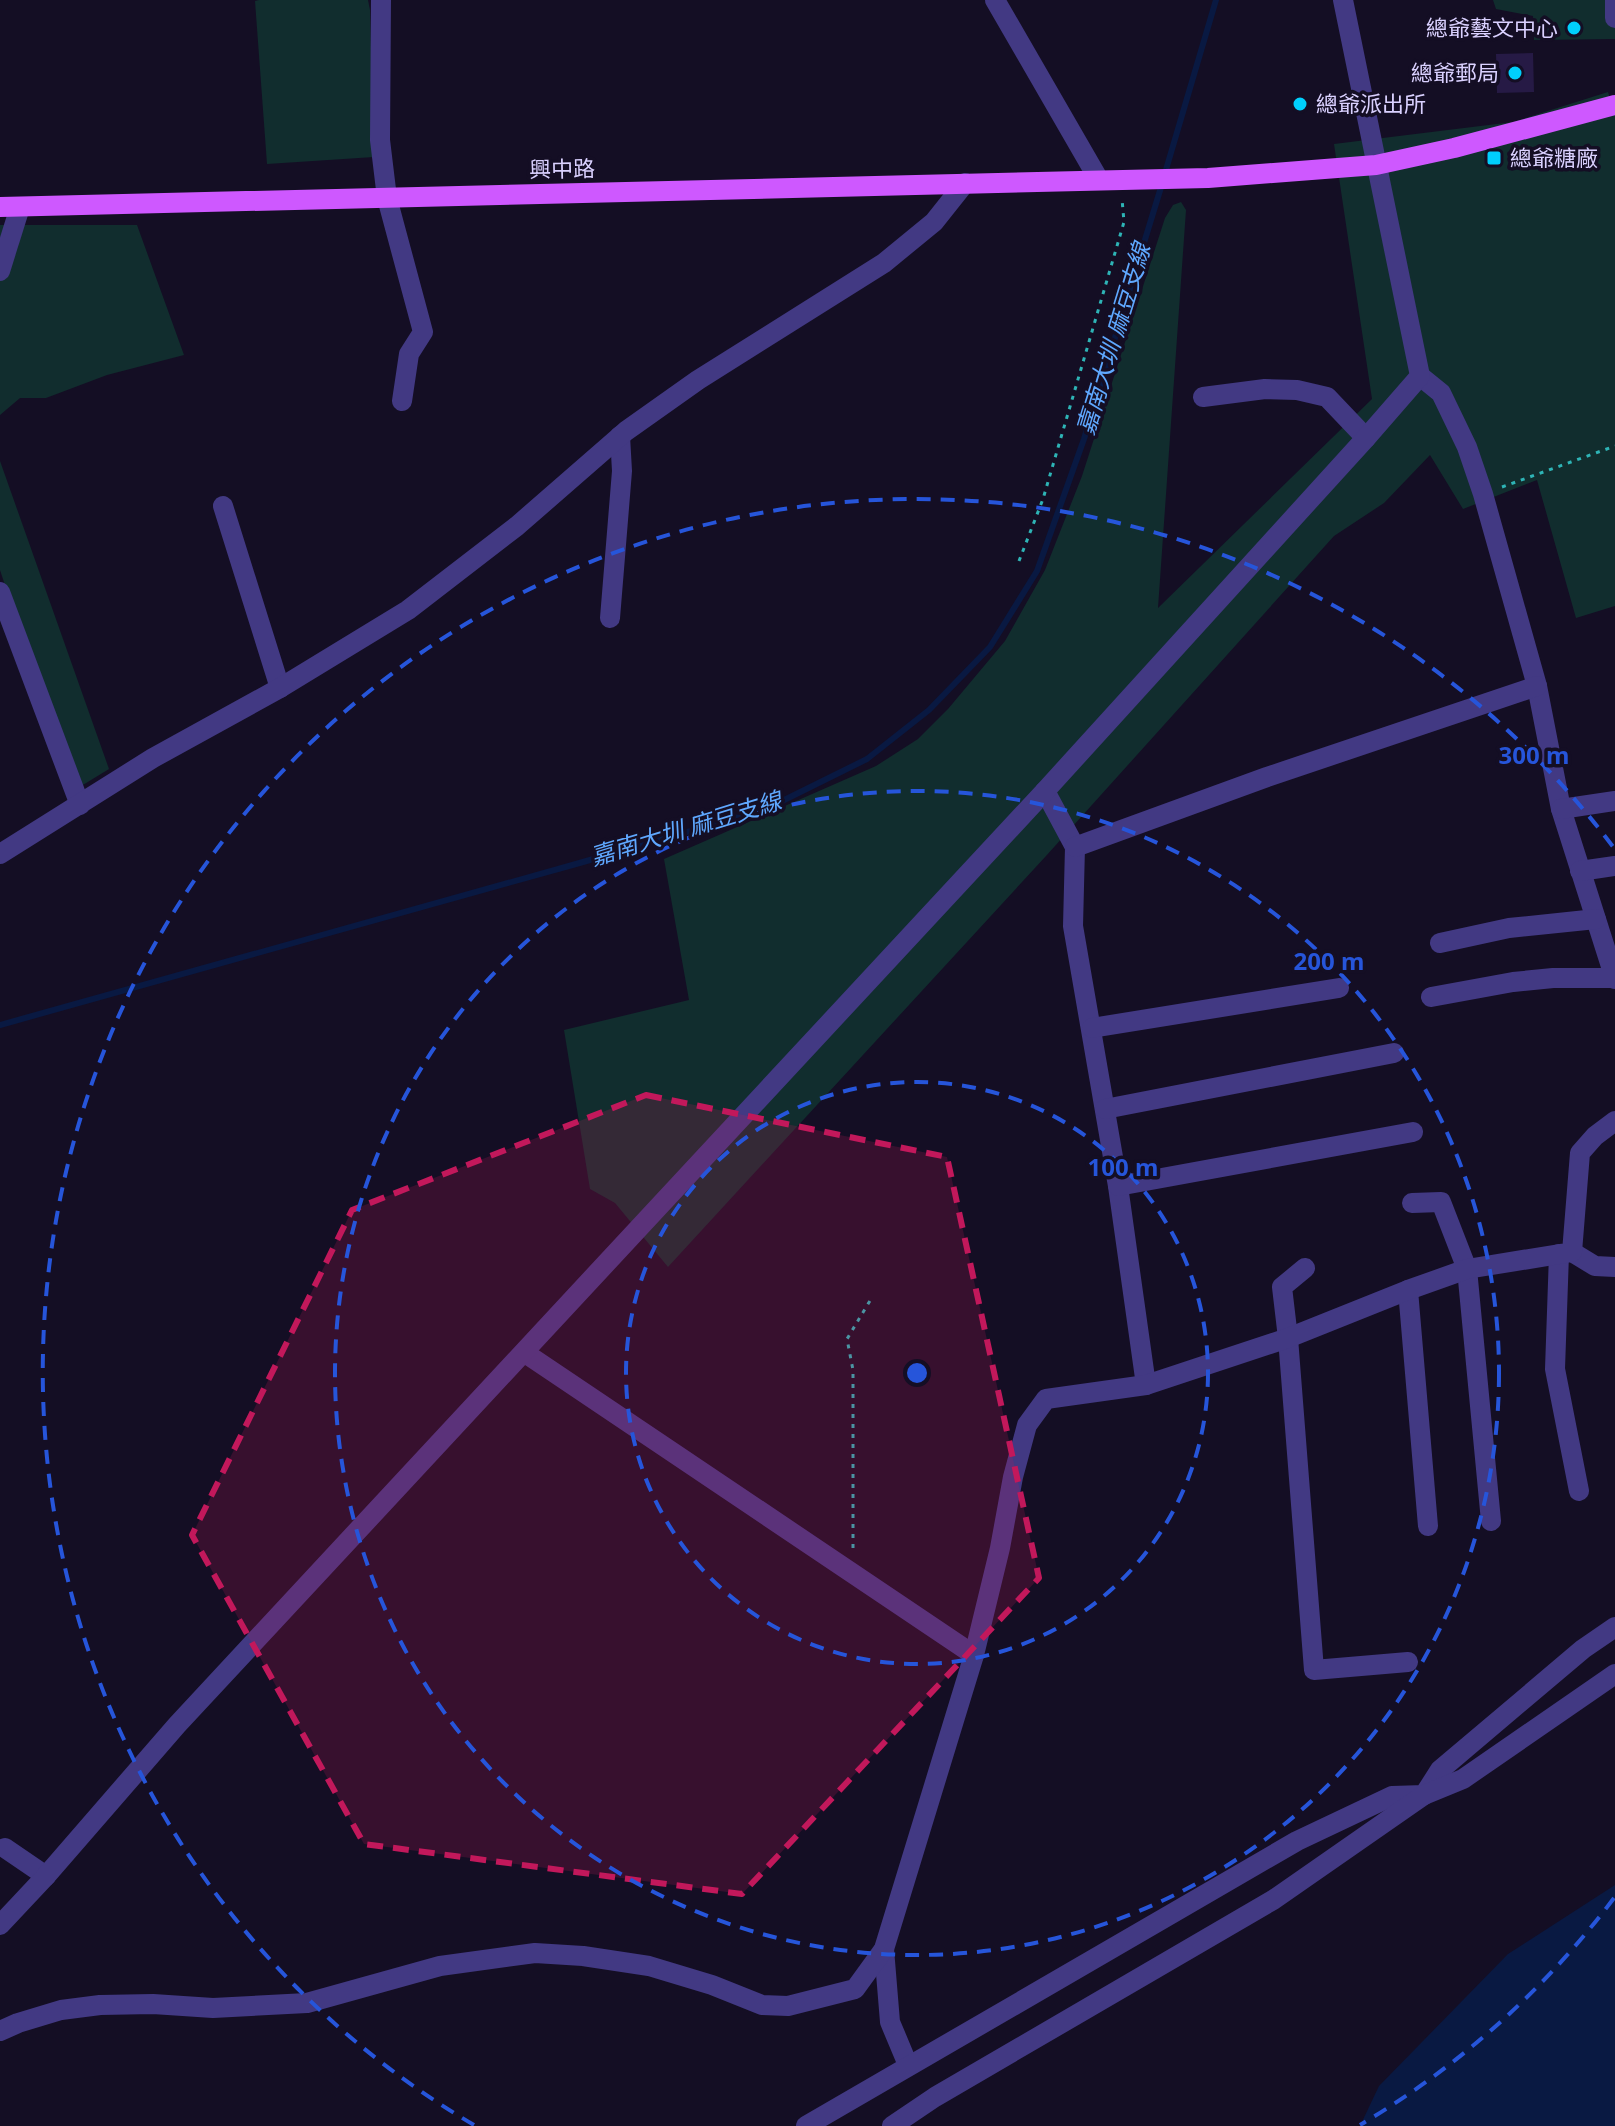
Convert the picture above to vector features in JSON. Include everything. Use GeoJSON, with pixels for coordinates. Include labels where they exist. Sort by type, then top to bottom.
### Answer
{"type":"FeatureCollection","features":[{"type":"Feature","properties":{"kind":"main road","name":"興中路"},"geometry":{"type":"LineString","coordinates":[[10,207],[1208,178],[1376,165],[1467,145],[1615,105]]}},
{"type":"Feature","properties":{"kind":"street"},"geometry":{"type":"LineString","coordinates":[[381,0],[380,140],[387,198],[423,332],[409,354],[402,401]]}},
{"type":"Feature","properties":{"kind":"street"},"geometry":{"type":"LineString","coordinates":[[995,0],[1099,180]]}},
{"type":"Feature","properties":{"kind":"street"},"geometry":{"type":"LineString","coordinates":[[1343,0],[1420,376],[1441,393],[1467,447],[1483,494],[1537,686],[1561,809],[1615,978],[1553,978],[1513,982],[1431,997]]}},
{"type":"Feature","properties":{"kind":"street"},"geometry":{"type":"LineString","coordinates":[[1615,0],[1615,18]]}},
{"type":"Feature","properties":{"kind":"street"},"geometry":{"type":"LineString","coordinates":[[0,854],[153,758],[280,688],[408,610],[517,526],[620,436],[698,380],[884,263],[934,222],[965,183]]}},
{"type":"Feature","properties":{"kind":"street"},"geometry":{"type":"LineString","coordinates":[[0,271],[10,207]]}},
{"type":"Feature","properties":{"kind":"street"},"geometry":{"type":"LineString","coordinates":[[0,1925],[177,1725],[1045,791],[1420,376]]}},
{"type":"Feature","properties":{"kind":"street"},"geometry":{"type":"LineString","coordinates":[[1203,397],[1265,389],[1297,390],[1327,397],[1366,438]]}},
{"type":"Feature","properties":{"kind":"street"},"geometry":{"type":"LineString","coordinates":[[610,618],[622,471],[620,436]]}},
{"type":"Feature","properties":{"kind":"street"},"geometry":{"type":"LineString","coordinates":[[223,506],[280,688]]}},
{"type":"Feature","properties":{"kind":"street"},"geometry":{"type":"LineString","coordinates":[[0,592],[80,805]]}},
{"type":"Feature","properties":{"kind":"street"},"geometry":{"type":"LineString","coordinates":[[1075,847],[1267,777],[1537,686]]}},
{"type":"Feature","properties":{"kind":"street"},"geometry":{"type":"LineString","coordinates":[[1045,791],[1075,847],[1073,926],[1118,1186],[1146,1385]]}},
{"type":"Feature","properties":{"kind":"street"},"geometry":{"type":"LineString","coordinates":[[1561,809],[1615,801]]}},
{"type":"Feature","properties":{"kind":"street"},"geometry":{"type":"LineString","coordinates":[[1580,871],[1615,866]]}},
{"type":"Feature","properties":{"kind":"street"},"geometry":{"type":"LineString","coordinates":[[1440,943],[1509,928],[1596,919]]}},
{"type":"Feature","properties":{"kind":"street"},"geometry":{"type":"LineString","coordinates":[[1092,1028],[1339,988]]}},
{"type":"Feature","properties":{"kind":"street"},"geometry":{"type":"LineString","coordinates":[[1105,1109],[1394,1053]]}},
{"type":"Feature","properties":{"kind":"street"},"geometry":{"type":"LineString","coordinates":[[1579,1491],[1555,1369],[1566,1253],[1580,1153],[1595,1136],[1615,1121]]}},
{"type":"Feature","properties":{"kind":"street"},"geometry":{"type":"LineString","coordinates":[[1118,1186],[1413,1132]]}},
{"type":"Feature","properties":{"kind":"street"},"geometry":{"type":"LineString","coordinates":[[1412,1203],[1441,1202],[1467,1269],[1491,1521]]}},
{"type":"Feature","properties":{"kind":"street"},"geometry":{"type":"LineString","coordinates":[[0,2031],[61,2010],[100,2005],[153,2004],[213,2008],[307,2003],[440,1966],[535,1953],[583,1956],[649,1966],[712,1985],[762,2005],[788,2006],[855,1989],[884,1949],[974,1655],[1027,1425],[1046,1399],[1146,1385],[1288,1338],[1467,1269],[1566,1253],[1595,1266],[1615,1267]]}},
{"type":"Feature","properties":{"kind":"street"},"geometry":{"type":"LineString","coordinates":[[1305,1268],[1282,1287],[1314,1670],[1408,1662]]}},
{"type":"Feature","properties":{"kind":"street"},"geometry":{"type":"LineString","coordinates":[[1408,1290],[1428,1526]]}},
{"type":"Feature","properties":{"kind":"street"},"geometry":{"type":"LineString","coordinates":[[525,1353],[974,1655]]}},
{"type":"Feature","properties":{"kind":"street"},"geometry":{"type":"LineString","coordinates":[[1424,1795],[1440,1770],[1583,1649],[1615,1627]]}},
{"type":"Feature","properties":{"kind":"street"},"geometry":{"type":"LineString","coordinates":[[892,2126],[935,2097],[1273,1900],[1424,1795],[1463,1779],[1615,1674]]}},
{"type":"Feature","properties":{"kind":"street"},"geometry":{"type":"LineString","coordinates":[[806,2126],[1297,1841],[1392,1796],[1424,1795]]}},
{"type":"Feature","properties":{"kind":"street"},"geometry":{"type":"LineString","coordinates":[[5,1848],[46,1876]]}},
{"type":"Feature","properties":{"kind":"street"},"geometry":{"type":"LineString","coordinates":[[884,1949],[890,2022],[908,2065]]}},
{"type":"Feature","properties":{"kind":"path"},"geometry":{"type":"LineString","coordinates":[[1019,561],[1043,499],[1124,222],[1122,180]]}},
{"type":"Feature","properties":{"kind":"path"},"geometry":{"type":"LineString","coordinates":[[1483,494],[1615,446]]}},
{"type":"Feature","properties":{"kind":"path"},"geometry":{"type":"LineString","coordinates":[[852,1572],[853,1370],[847,1339],[871,1299]]}},
{"type":"Feature","properties":{"kind":"highlighted area"},"geometry":{"type":"Polygon","coordinates":[[[646,1095],[947,1157],[1039,1578],[742,1894],[364,1844],[192,1535],[352,1210],[646,1095]]]}},
{"type":"Feature","properties":{"kind":"green space"},"geometry":{"type":"Polygon","coordinates":[[[368,0],[374,157],[267,164],[255,1],[368,0]]]}},
{"type":"Feature","properties":{"kind":"green space","name":"總爺藝文中心"},"geometry":{"type":"Polygon","coordinates":[[[1493,0],[1615,0],[1615,39],[1534,40],[1533,16],[1496,9],[1493,0]]]}},
{"type":"Feature","properties":{"kind":"green space"},"geometry":{"type":"Polygon","coordinates":[[[1608,92],[1615,114],[1615,606],[1576,618],[1537,480],[1463,509],[1430,455],[1384,503],[1334,536],[1046,856],[668,1267],[615,1203],[590,1189],[564,1030],[689,1000],[664,859],[876,766],[918,739],[948,709],[1005,641],[1045,570],[1082,476],[1165,218],[1173,205],[1181,202],[1186,210],[1158,608],[1372,399],[1334,144],[1513,122],[1608,92]]]}},
{"type":"Feature","properties":{"kind":"green space"},"geometry":{"type":"Polygon","coordinates":[[[0,225],[137,225],[184,355],[107,375],[46,398],[20,398],[0,415],[0,225]]]}},
{"type":"Feature","properties":{"kind":"green space"},"geometry":{"type":"Polygon","coordinates":[[[0,461],[109,769],[73,791],[0,570],[0,461]]]}},
{"type":"Feature","properties":{"kind":"water"},"geometry":{"type":"Polygon","coordinates":[[[1615,1885],[1615,2126],[1360,2126],[1379,2086],[1508,1954],[1615,1885]]]}},
{"type":"Feature","properties":{"kind":"building","name":"總爺郵局"},"geometry":{"type":"Polygon","coordinates":[[[1533,53],[1534,92],[1497,93],[1496,54],[1533,53]]]}},
{"type":"Feature","properties":{"kind":"waterway","name":"嘉南大圳 麻豆支線"},"geometry":{"type":"LineString","coordinates":[[1165,173],[1216,0]]}},
{"type":"Feature","properties":{"kind":"waterway","name":"嘉南大圳 麻豆支線"},"geometry":{"type":"LineString","coordinates":[[0,1025],[764,810],[867,759],[929,710],[990,647],[1037,571],[1084,439],[1162,184]]}},
{"type":"Feature","properties":{"kind":"place","name":"總爺藝文中心"},"geometry":{"type":"Point","coordinates":[1574,28]}},
{"type":"Feature","properties":{"kind":"place","name":"總爺郵局"},"geometry":{"type":"Point","coordinates":[1515,73]}},
{"type":"Feature","properties":{"kind":"place","name":"總爺派出所"},"geometry":{"type":"Point","coordinates":[1300,104]}},
{"type":"Feature","properties":{"kind":"place","name":"總爺糖廠"},"geometry":{"type":"Point","coordinates":[1494,158]}}]}
